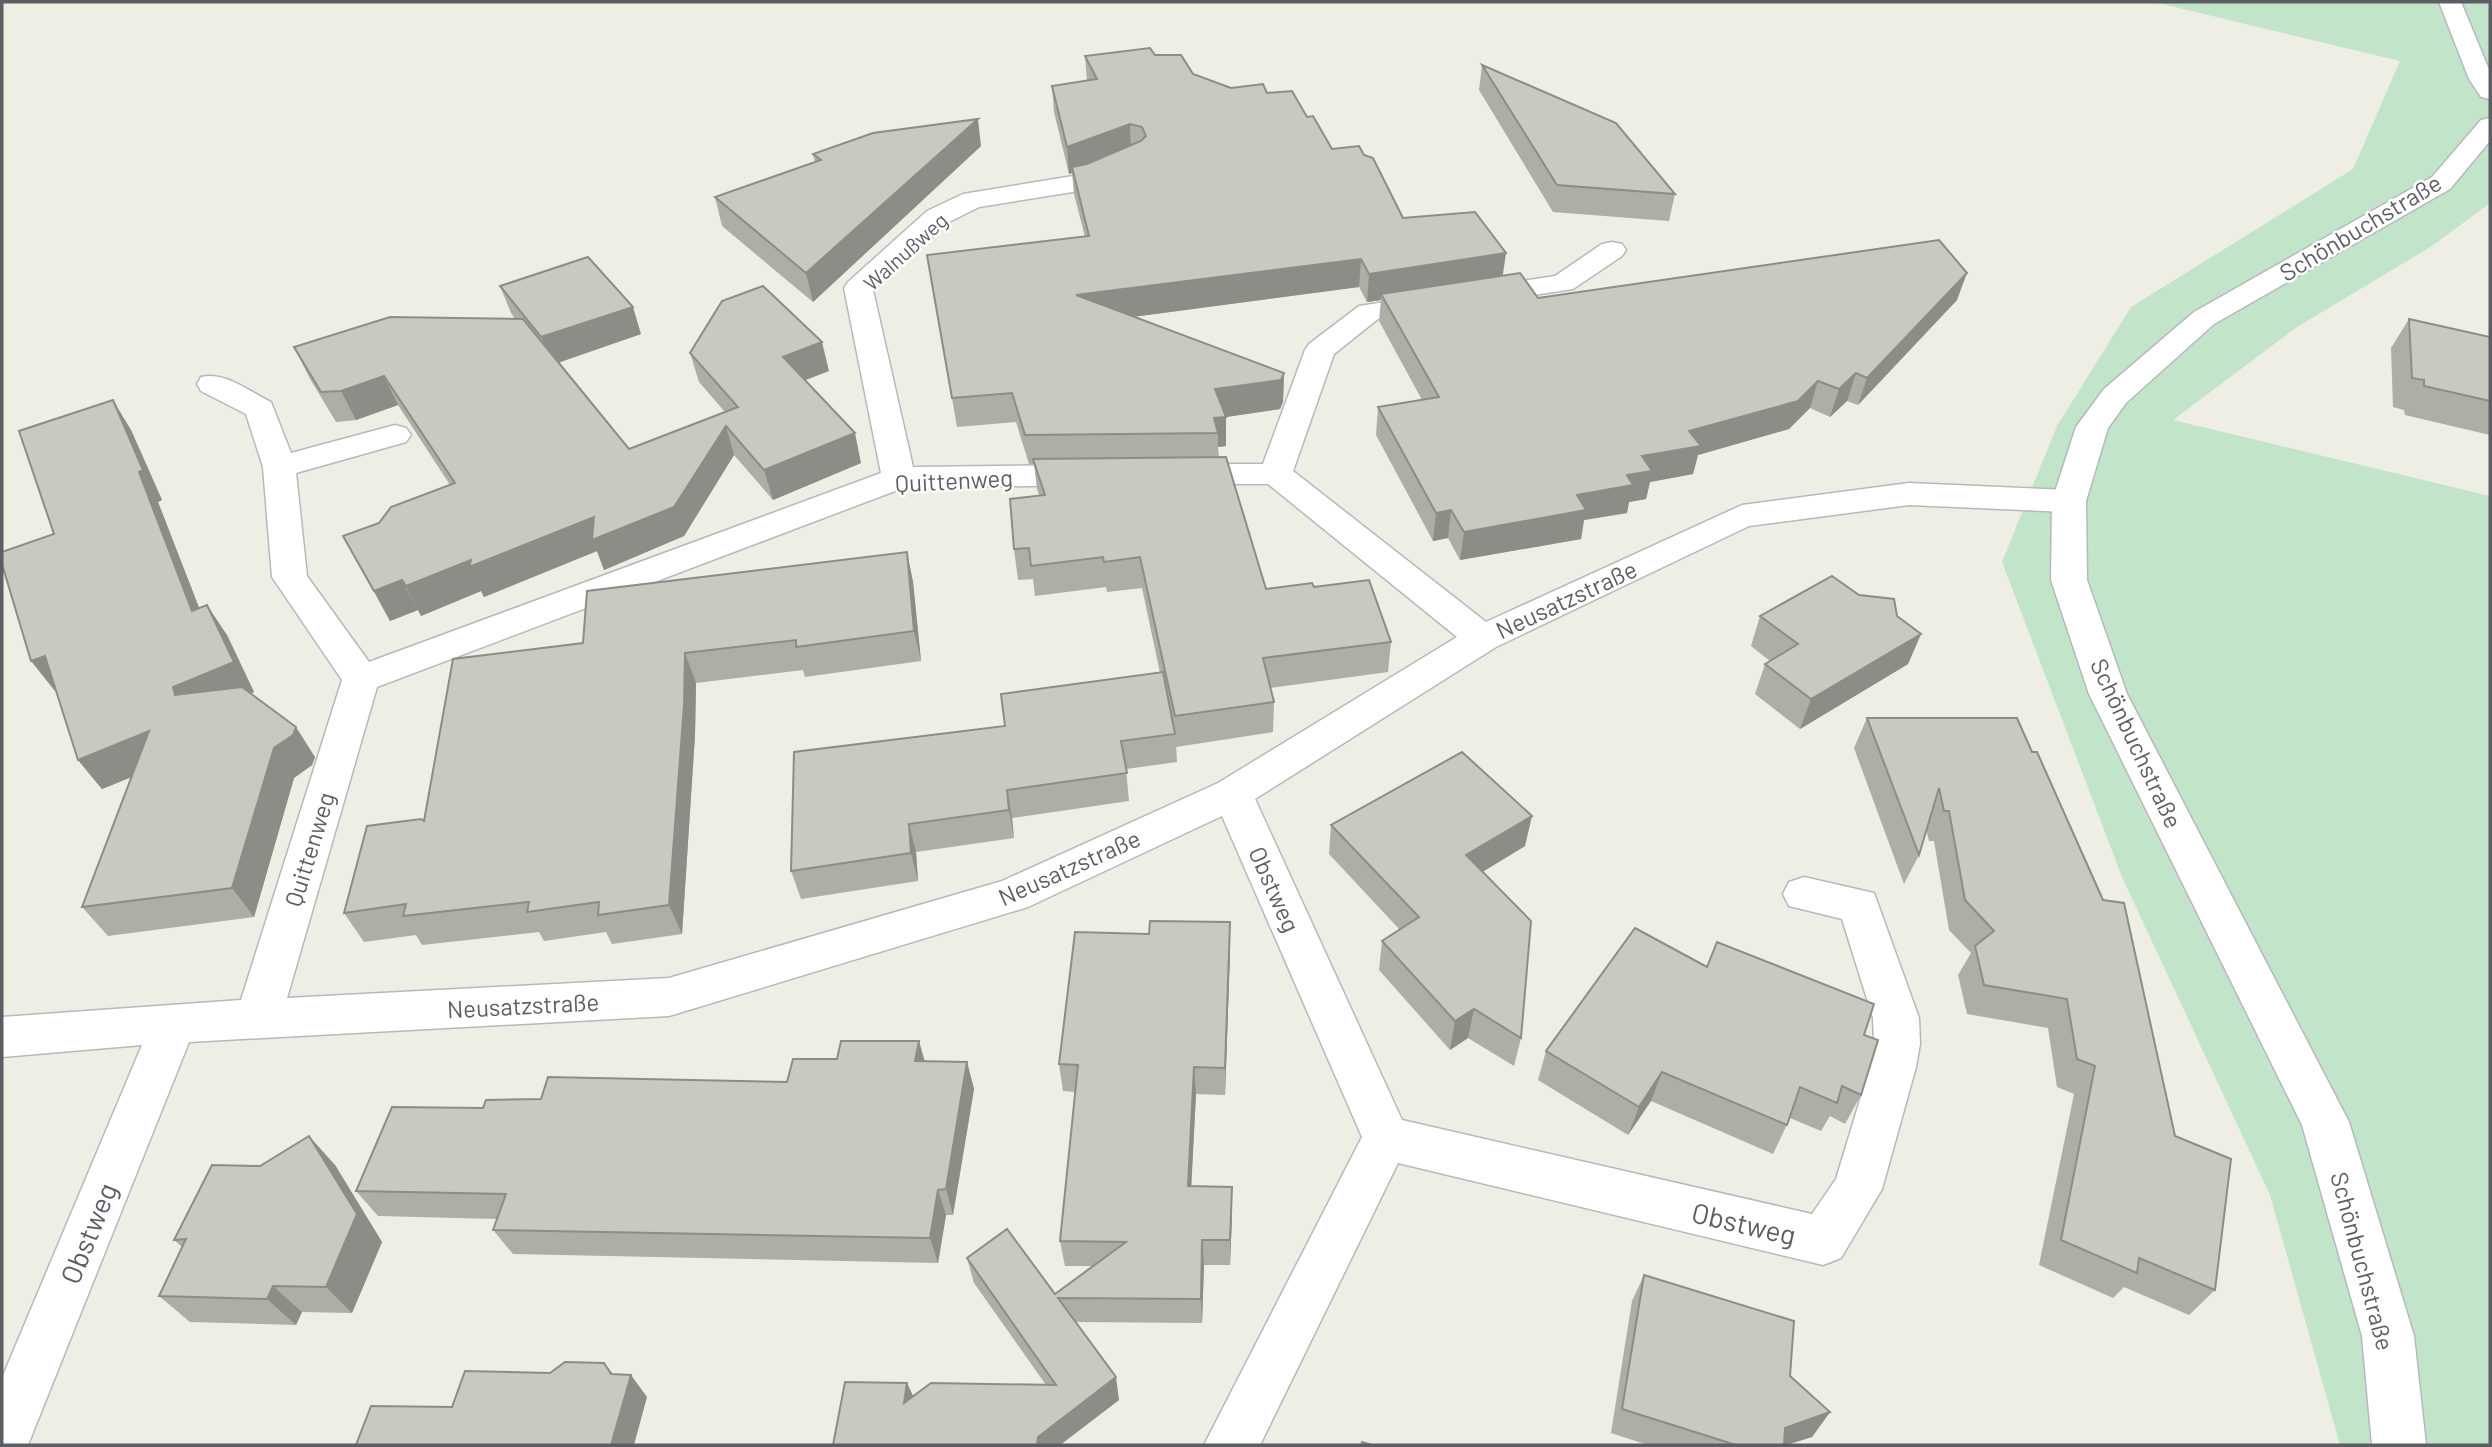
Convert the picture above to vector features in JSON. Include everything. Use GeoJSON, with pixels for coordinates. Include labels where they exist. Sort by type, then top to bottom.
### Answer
{"type":"FeatureCollection","features":[{"type":"Feature","properties":{"kind":"street"},"geometry":{"type":"LineString","coordinates":[[2450,2],[2481,79],[2490,92]]}},
{"type":"Feature","properties":{"kind":"street","name":"Schönbuchstraße"},"geometry":{"type":"LineString","coordinates":[[2399,1445],[2388,1336],[2325,1122],[2108,694],[2069,580],[2069,501],[2092,427],[2115,396],[2204,318],[2441,183],[2490,125]]}},
{"type":"Feature","properties":{"kind":"street","name":"Walnußweg"},"geometry":{"type":"LineString","coordinates":[[899,478],[858,288],[937,217],[972,200],[1079,183],[1132,160]]}},
{"type":"Feature","properties":{"kind":"street"},"geometry":{"type":"LineString","coordinates":[[1483,638],[1276,474],[1320,351],[1369,312],[1563,283],[1612,250]]}},
{"type":"Feature","properties":{"kind":"street"},"geometry":{"type":"LineString","coordinates":[[212,384],[260,409],[279,467],[290,577],[360,679]]}},
{"type":"Feature","properties":{"kind":"street"},"geometry":{"type":"LineString","coordinates":[[279,467],[395,435]]}},
{"type":"Feature","properties":{"kind":"street","name":"Quittenweg"},"geometry":{"type":"LineString","coordinates":[[258,1019],[360,679],[899,478],[1276,474]]}},
{"type":"Feature","properties":{"kind":"street","name":"Neusatzstraße"},"geometry":{"type":"LineString","coordinates":[[2,1037],[174,1023],[669,997],[1013,895],[1232,794],[1483,638],[1742,516],[1909,494],[2069,501]]}},
{"type":"Feature","properties":{"kind":"street","name":"Obstweg"},"geometry":{"type":"LineString","coordinates":[[1232,794],[1386,1138],[1822,1241],[1857,1189],[1893,1067],[1897,1044],[1896,1018],[1859,905],[1804,894]]}},
{"type":"Feature","properties":{"kind":"street","name":"Obstweg"},"geometry":{"type":"LineString","coordinates":[[2,1443],[174,1023]]}},
{"type":"Feature","properties":{"kind":"street"},"geometry":{"type":"LineString","coordinates":[[1231,1445],[1386,1138]]}},
{"type":"Feature","properties":{"kind":"green space"},"geometry":{"type":"Polygon","coordinates":[[[2154,2],[2490,2],[2490,203],[2432,246],[2297,327],[2173,420],[2490,496],[2490,1445],[2340,1445],[2270,1195],[2122,877],[2002,562],[2057,426],[2131,307],[2353,169],[2400,61],[2154,2]]]}},
{"type":"Feature","properties":{"kind":"building"},"geometry":{"type":"Polygon","coordinates":[[[1150,48],[1155,55],[1181,55],[1193,74],[1231,88],[1263,84],[1267,93],[1292,91],[1307,117],[1313,116],[1332,149],[1359,146],[1364,155],[1373,158],[1403,218],[1475,212],[1506,253],[1369,274],[1361,259],[1076,295],[1284,373],[1281,380],[1215,389],[1226,417],[1214,418],[1218,433],[1025,435],[1012,393],[952,398],[927,255],[1089,236],[1072,167],[1087,164],[1141,141],[1146,136],[1142,127],[1130,124],[1067,147],[1052,86],[1097,79],[1085,56],[1150,48]]]}},
{"type":"Feature","properties":{"kind":"building"},"geometry":{"type":"Polygon","coordinates":[[[1482,65],[1616,123],[1675,194],[1557,185],[1482,65]]]}},
{"type":"Feature","properties":{"kind":"building"},"geometry":{"type":"Polygon","coordinates":[[[978,119],[806,273],[715,197],[821,160],[813,154],[873,133],[978,119]]]}},
{"type":"Feature","properties":{"kind":"building"},"geometry":{"type":"Polygon","coordinates":[[[1939,240],[1967,273],[1867,378],[1856,373],[1839,389],[1818,381],[1798,401],[1689,431],[1701,446],[1642,456],[1652,471],[1627,475],[1633,485],[1577,495],[1586,510],[1464,532],[1451,510],[1436,513],[1378,407],[1439,397],[1381,294],[1520,273],[1538,298],[1939,240]]]}},
{"type":"Feature","properties":{"kind":"building"},"geometry":{"type":"Polygon","coordinates":[[[588,257],[633,307],[541,337],[500,286],[588,257]]]}},
{"type":"Feature","properties":{"kind":"building"},"geometry":{"type":"Polygon","coordinates":[[[763,286],[822,342],[783,357],[855,433],[764,470],[726,426],[674,507],[592,540],[594,517],[469,567],[471,560],[406,586],[402,580],[374,591],[343,536],[379,523],[391,507],[455,483],[384,376],[341,391],[321,392],[294,347],[390,317],[523,319],[629,449],[738,407],[690,353],[722,301],[763,286]]]}},
{"type":"Feature","properties":{"kind":"building"},"geometry":{"type":"Polygon","coordinates":[[[2409,319],[2490,337],[2490,401],[2424,386],[2424,380],[2412,378],[2409,319]]]}},
{"type":"Feature","properties":{"kind":"building"},"geometry":{"type":"Polygon","coordinates":[[[113,400],[143,470],[139,472],[192,611],[207,605],[234,662],[173,687],[175,695],[242,687],[296,727],[293,735],[274,748],[232,888],[82,907],[149,731],[78,760],[45,656],[31,661],[2,564],[2,552],[54,534],[19,431],[113,400]]]}},
{"type":"Feature","properties":{"kind":"building"},"geometry":{"type":"Polygon","coordinates":[[[1226,457],[1266,589],[1312,583],[1314,587],[1369,580],[1391,642],[1263,658],[1274,702],[1175,716],[1140,557],[1104,562],[1103,557],[1031,566],[1029,548],[1014,549],[1010,499],[1045,495],[1033,459],[1226,457]]]}},
{"type":"Feature","properties":{"kind":"building"},"geometry":{"type":"Polygon","coordinates":[[[907,552],[914,631],[796,647],[796,640],[685,653],[684,705],[669,905],[598,915],[599,902],[527,912],[529,902],[403,916],[406,904],[344,913],[367,826],[421,819],[424,821],[453,659],[583,643],[587,591],[907,552]]]}},
{"type":"Feature","properties":{"kind":"building"},"geometry":{"type":"Polygon","coordinates":[[[1832,576],[1859,595],[1894,599],[1897,616],[1921,634],[1811,699],[1765,664],[1798,644],[1760,616],[1832,576]]]}},
{"type":"Feature","properties":{"kind":"building"},"geometry":{"type":"Polygon","coordinates":[[[1163,672],[1175,734],[1121,741],[1127,773],[1007,790],[1009,810],[909,824],[911,853],[791,871],[794,752],[1005,726],[1001,694],[1163,672]]]}},
{"type":"Feature","properties":{"kind":"building"},"geometry":{"type":"Polygon","coordinates":[[[1867,718],[2017,718],[2032,752],[2037,752],[2103,900],[2124,903],[2175,1136],[2231,1159],[2215,1290],[2139,1258],[2137,1273],[2061,1240],[2095,1066],[2077,1059],[2067,999],[1984,985],[1975,946],[1994,931],[1965,900],[1949,811],[1944,811],[1939,788],[1919,855],[1867,718]]]}},
{"type":"Feature","properties":{"kind":"building"},"geometry":{"type":"Polygon","coordinates":[[[1462,752],[1532,816],[1466,855],[1531,921],[1521,1038],[1474,1009],[1455,1021],[1382,941],[1419,917],[1331,825],[1462,752]]]}},
{"type":"Feature","properties":{"kind":"building"},"geometry":{"type":"Polygon","coordinates":[[[1150,921],[1230,922],[1225,1068],[1194,1067],[1188,1186],[1232,1187],[1230,1240],[1202,1240],[1201,1299],[1058,1298],[1116,1377],[1038,1437],[1037,1445],[833,1445],[845,1382],[907,1383],[904,1403],[931,1383],[1056,1385],[967,1258],[1007,1229],[1055,1294],[1126,1242],[1060,1241],[1078,1065],[1059,1064],[1075,932],[1149,934],[1150,921]]]}},
{"type":"Feature","properties":{"kind":"building"},"geometry":{"type":"Polygon","coordinates":[[[1635,928],[1707,967],[1717,942],[1874,1004],[1864,1035],[1878,1040],[1861,1095],[1842,1086],[1837,1103],[1800,1087],[1787,1125],[1662,1072],[1639,1107],[1546,1051],[1635,928]]]}},
{"type":"Feature","properties":{"kind":"building"},"geometry":{"type":"Polygon","coordinates":[[[841,1041],[919,1041],[915,1061],[967,1062],[946,1189],[938,1190],[930,1238],[493,1230],[506,1194],[356,1191],[392,1107],[483,1108],[486,1100],[541,1099],[548,1077],[787,1082],[793,1059],[837,1059],[841,1041]]]}},
{"type":"Feature","properties":{"kind":"building"},"geometry":{"type":"Polygon","coordinates":[[[309,1136],[357,1214],[326,1287],[273,1286],[267,1299],[159,1296],[186,1239],[174,1240],[212,1165],[260,1166],[309,1136]]]}},
{"type":"Feature","properties":{"kind":"building"},"geometry":{"type":"Polygon","coordinates":[[[1644,1275],[1794,1321],[1790,1376],[1830,1412],[1785,1428],[1784,1445],[1736,1445],[1622,1409],[1644,1275]]]}},
{"type":"Feature","properties":{"kind":"building"},"geometry":{"type":"Polygon","coordinates":[[[565,1362],[604,1363],[611,1374],[631,1375],[611,1445],[356,1445],[371,1406],[452,1407],[465,1371],[550,1373],[565,1362]]]}}]}
